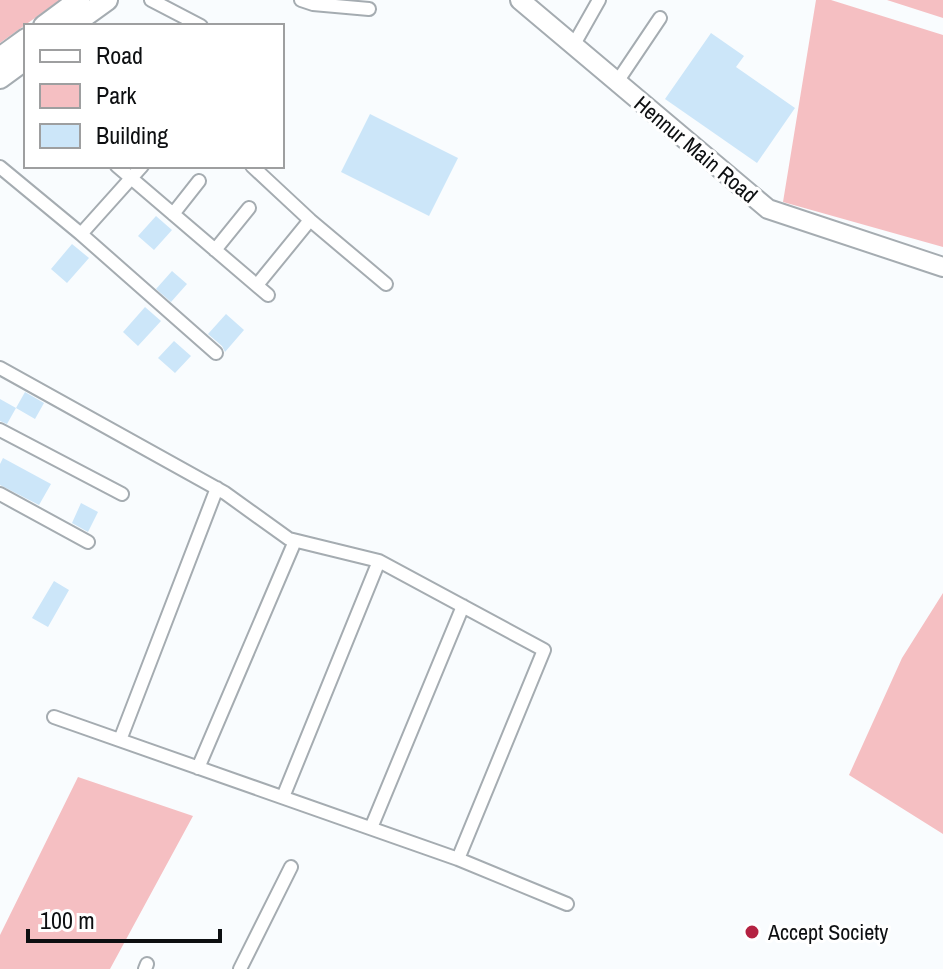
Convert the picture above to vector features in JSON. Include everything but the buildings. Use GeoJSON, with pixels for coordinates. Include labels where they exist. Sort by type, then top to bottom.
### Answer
{"type":"FeatureCollection","features":[{"type":"Feature","properties":{"kind":"main road"},"geometry":{"type":"LineString","coordinates":[[50,24],[79,0]]}},
{"type":"Feature","properties":{"kind":"main road"},"geometry":{"type":"LineString","coordinates":[[74,24],[107,0]]}},
{"type":"Feature","properties":{"kind":"main road","name":"Hennur Main Road"},"geometry":{"type":"LineString","coordinates":[[520,0],[768,209],[943,267]]}},
{"type":"Feature","properties":{"kind":"main road"},"geometry":{"type":"LineString","coordinates":[[0,58],[24,40]]}},
{"type":"Feature","properties":{"kind":"main road"},"geometry":{"type":"LineString","coordinates":[[0,78],[24,60]]}},
{"type":"Feature","properties":{"kind":"street"},"geometry":{"type":"LineString","coordinates":[[151,0],[197,24]]}},
{"type":"Feature","properties":{"kind":"street"},"geometry":{"type":"LineString","coordinates":[[301,0],[369,9]]}},
{"type":"Feature","properties":{"kind":"street"},"geometry":{"type":"LineString","coordinates":[[573,46],[599,0]]}},
{"type":"Feature","properties":{"kind":"street"},"geometry":{"type":"LineString","coordinates":[[617,82],[660,18]]}},
{"type":"Feature","properties":{"kind":"street"},"geometry":{"type":"LineString","coordinates":[[0,167],[216,353]]}},
{"type":"Feature","properties":{"kind":"street"},"geometry":{"type":"LineString","coordinates":[[119,168],[268,295]]}},
{"type":"Feature","properties":{"kind":"street"},"geometry":{"type":"LineString","coordinates":[[81,234],[140,168]]}},
{"type":"Feature","properties":{"kind":"street"},"geometry":{"type":"LineString","coordinates":[[254,168],[386,284]]}},
{"type":"Feature","properties":{"kind":"street"},"geometry":{"type":"LineString","coordinates":[[173,214],[199,181]]}},
{"type":"Feature","properties":{"kind":"street"},"geometry":{"type":"LineString","coordinates":[[215,250],[249,208]]}},
{"type":"Feature","properties":{"kind":"street"},"geometry":{"type":"LineString","coordinates":[[257,285],[310,220]]}},
{"type":"Feature","properties":{"kind":"street"},"geometry":{"type":"LineString","coordinates":[[0,368],[217,488],[289,539],[379,561],[544,650],[458,859]]}},
{"type":"Feature","properties":{"kind":"street"},"geometry":{"type":"LineString","coordinates":[[0,430],[122,494]]}},
{"type":"Feature","properties":{"kind":"street"},"geometry":{"type":"LineString","coordinates":[[120,740],[217,488]]}},
{"type":"Feature","properties":{"kind":"street"},"geometry":{"type":"LineString","coordinates":[[0,494],[88,542]]}},
{"type":"Feature","properties":{"kind":"street"},"geometry":{"type":"LineString","coordinates":[[198,768],[295,541]]}},
{"type":"Feature","properties":{"kind":"street"},"geometry":{"type":"LineString","coordinates":[[283,797],[379,561]]}},
{"type":"Feature","properties":{"kind":"street"},"geometry":{"type":"LineString","coordinates":[[371,828],[463,606]]}},
{"type":"Feature","properties":{"kind":"street"},"geometry":{"type":"LineString","coordinates":[[54,717],[458,859],[567,904]]}},
{"type":"Feature","properties":{"kind":"street"},"geometry":{"type":"LineString","coordinates":[[240,969],[291,867]]}},
{"type":"Feature","properties":{"kind":"green space"},"geometry":{"type":"Polygon","coordinates":[[[0,0],[60,0],[24,24],[0,43],[0,0]]]}},
{"type":"Feature","properties":{"kind":"green space"},"geometry":{"type":"Polygon","coordinates":[[[816,0],[831,0],[943,35],[943,247],[783,202],[816,0]]]}},
{"type":"Feature","properties":{"kind":"green space"},"geometry":{"type":"Polygon","coordinates":[[[887,0],[943,0],[943,18],[887,0]]]}},
{"type":"Feature","properties":{"kind":"green space"},"geometry":{"type":"Polygon","coordinates":[[[943,593],[943,834],[849,775],[902,658],[943,593]]]}},
{"type":"Feature","properties":{"kind":"green space"},"geometry":{"type":"Polygon","coordinates":[[[78,777],[193,816],[110,969],[0,969],[0,935],[78,777]]]}},
{"type":"Feature","properties":{"kind":"place","name":"Accept Society"},"geometry":{"type":"Point","coordinates":[752,932]}}]}
